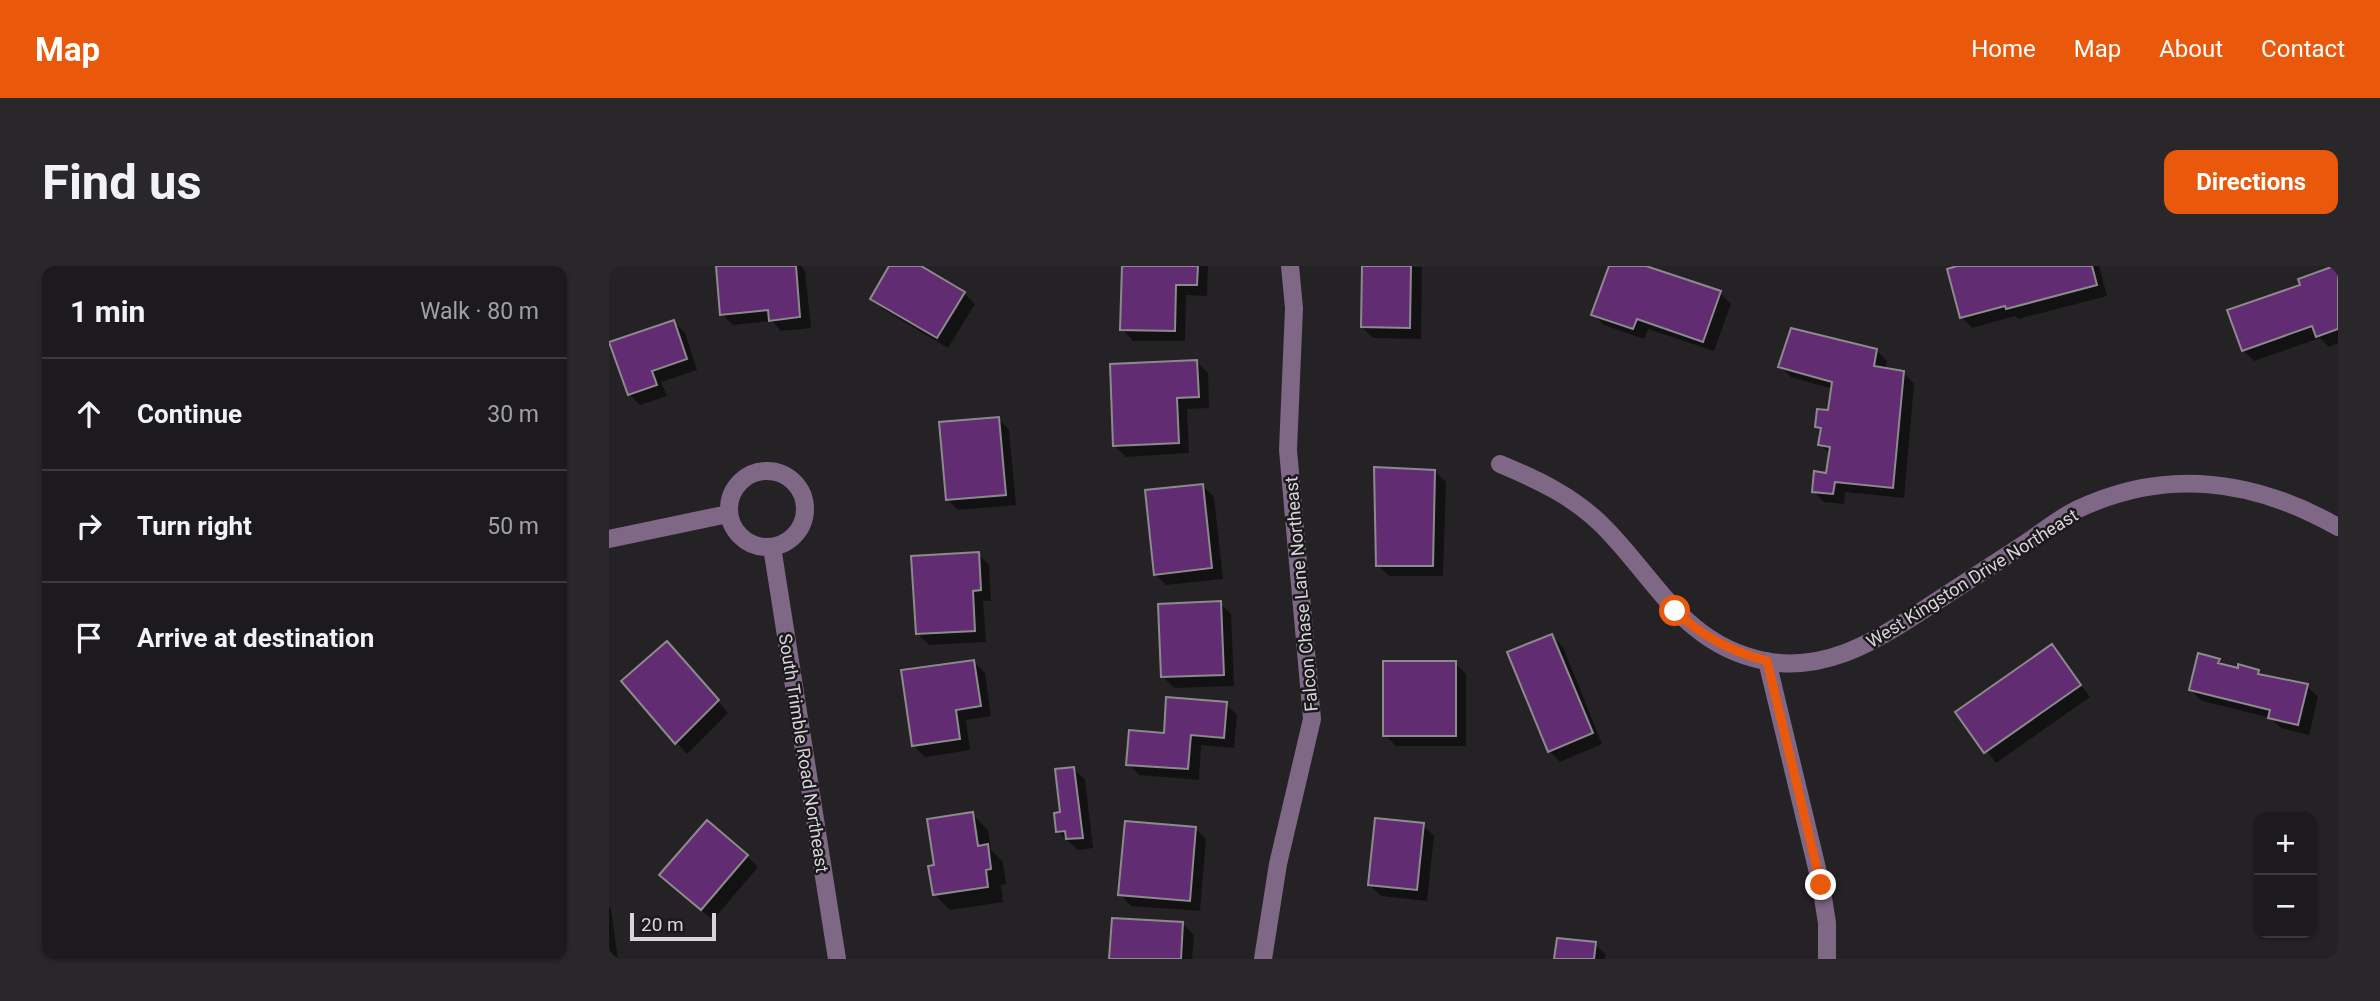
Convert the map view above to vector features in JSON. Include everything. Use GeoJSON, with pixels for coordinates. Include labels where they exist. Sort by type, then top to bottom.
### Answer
{"type":"FeatureCollection","features":[{"type":"Feature","properties":{"kind":"street","name":"Falcon Chase Lane Northeast"},"geometry":{"type":"LineString","coordinates":[[1263,959],[1278,864],[1312,719],[1289,450],[1294,309],[1290,266]]}},
{"type":"Feature","properties":{"kind":"street","name":"West Kingston Drive Northeast"},"geometry":{"type":"LineString","coordinates":[[1500,464],[1551,485],[1600,523],[1632,556],[1675,611],[1697,632],[1734,652],[1767,661],[1812,662],[1858,650],[2075,511],[2130,490],[2183,483],[2246,488],[2302,506],[2338,527]]}},
{"type":"Feature","properties":{"kind":"street"},"geometry":{"type":"LineString","coordinates":[[766,471],[790,478],[804,500],[802,525],[784,544],[772,547],[748,543],[732,526],[728,514],[733,489],[753,473],[766,471]]}},
{"type":"Feature","properties":{"kind":"street"},"geometry":{"type":"LineString","coordinates":[[609,539],[728,514]]}},
{"type":"Feature","properties":{"kind":"street","name":"South Trimble Road Northeast"},"geometry":{"type":"LineString","coordinates":[[772,547],[837,959]]}},
{"type":"Feature","properties":{"kind":"street"},"geometry":{"type":"LineString","coordinates":[[1767,661],[1821,885],[1827,959]]}},
{"type":"Feature","properties":{"kind":"building"},"geometry":{"type":"Polygon","coordinates":[[[716,266],[796,266],[800,317],[769,321],[768,310],[720,315],[716,266]]]}},
{"type":"Feature","properties":{"kind":"building"},"geometry":{"type":"Polygon","coordinates":[[[889,266],[921,266],[965,292],[937,338],[870,299],[889,266]]]}},
{"type":"Feature","properties":{"kind":"building"},"geometry":{"type":"Polygon","coordinates":[[[1122,266],[1198,266],[1197,285],[1176,285],[1175,331],[1120,330],[1122,266]]]}},
{"type":"Feature","properties":{"kind":"building"},"geometry":{"type":"Polygon","coordinates":[[[1362,266],[1411,266],[1410,328],[1361,327],[1362,266]]]}},
{"type":"Feature","properties":{"kind":"building"},"geometry":{"type":"Polygon","coordinates":[[[1609,266],[1646,266],[1721,291],[1703,342],[1637,319],[1633,329],[1591,315],[1609,266]]]}},
{"type":"Feature","properties":{"kind":"building"},"geometry":{"type":"Polygon","coordinates":[[[1957,266],[2092,266],[2097,285],[1960,318],[1947,269],[1957,266]]]}},
{"type":"Feature","properties":{"kind":"building"},"geometry":{"type":"Polygon","coordinates":[[[2338,266],[2338,329],[2316,337],[2312,326],[2242,351],[2227,310],[2300,285],[2298,279],[2338,266]]]}},
{"type":"Feature","properties":{"kind":"building"},"geometry":{"type":"Polygon","coordinates":[[[674,320],[687,359],[652,371],[657,385],[628,395],[609,342],[674,320]]]}},
{"type":"Feature","properties":{"kind":"building"},"geometry":{"type":"Polygon","coordinates":[[[1791,328],[1877,349],[1874,366],[1904,371],[1893,488],[1835,482],[1833,494],[1812,492],[1814,471],[1826,473],[1830,447],[1818,445],[1821,428],[1815,427],[1817,409],[1828,410],[1832,382],[1778,367],[1791,328]]]}},
{"type":"Feature","properties":{"kind":"building"},"geometry":{"type":"Polygon","coordinates":[[[1197,360],[1199,397],[1177,398],[1179,443],[1113,446],[1110,364],[1197,360]]]}},
{"type":"Feature","properties":{"kind":"building"},"geometry":{"type":"Polygon","coordinates":[[[999,417],[1006,495],[946,500],[939,422],[999,417]]]}},
{"type":"Feature","properties":{"kind":"building"},"geometry":{"type":"Polygon","coordinates":[[[1374,467],[1435,470],[1433,566],[1376,566],[1374,467]]]}},
{"type":"Feature","properties":{"kind":"building"},"geometry":{"type":"Polygon","coordinates":[[[1203,484],[1212,568],[1154,575],[1145,490],[1203,484]]]}},
{"type":"Feature","properties":{"kind":"building"},"geometry":{"type":"Polygon","coordinates":[[[979,552],[981,590],[973,591],[975,631],[916,634],[911,556],[979,552]]]}},
{"type":"Feature","properties":{"kind":"building"},"geometry":{"type":"Polygon","coordinates":[[[1221,601],[1224,675],[1161,677],[1158,604],[1221,601]]]}},
{"type":"Feature","properties":{"kind":"building"},"geometry":{"type":"Polygon","coordinates":[[[1552,634],[1593,733],[1548,752],[1507,652],[1552,634]]]}},
{"type":"Feature","properties":{"kind":"building"},"geometry":{"type":"Polygon","coordinates":[[[667,641],[719,700],[675,744],[621,681],[667,641]]]}},
{"type":"Feature","properties":{"kind":"building"},"geometry":{"type":"Polygon","coordinates":[[[2052,644],[2081,685],[1984,753],[1955,712],[2052,644]]]}},
{"type":"Feature","properties":{"kind":"building"},"geometry":{"type":"Polygon","coordinates":[[[2198,653],[2220,659],[2218,663],[2238,668],[2238,664],[2259,670],[2258,674],[2308,684],[2298,725],[2268,718],[2270,710],[2189,690],[2198,653]]]}},
{"type":"Feature","properties":{"kind":"building"},"geometry":{"type":"Polygon","coordinates":[[[974,660],[981,706],[956,710],[960,739],[912,746],[901,670],[974,660]]]}},
{"type":"Feature","properties":{"kind":"building"},"geometry":{"type":"Polygon","coordinates":[[[1383,661],[1456,661],[1456,736],[1383,736],[1383,661]]]}},
{"type":"Feature","properties":{"kind":"building"},"geometry":{"type":"Polygon","coordinates":[[[1166,697],[1227,702],[1224,738],[1191,735],[1188,769],[1126,765],[1129,730],[1164,733],[1166,697]]]}},
{"type":"Feature","properties":{"kind":"building"},"geometry":{"type":"Polygon","coordinates":[[[1074,767],[1083,838],[1066,839],[1065,831],[1056,832],[1054,813],[1060,812],[1055,769],[1074,767]]]}},
{"type":"Feature","properties":{"kind":"building"},"geometry":{"type":"Polygon","coordinates":[[[973,812],[978,846],[988,844],[991,869],[986,870],[988,887],[933,895],[928,866],[934,865],[927,819],[973,812]]]}},
{"type":"Feature","properties":{"kind":"building"},"geometry":{"type":"Polygon","coordinates":[[[1375,818],[1424,823],[1417,890],[1368,885],[1375,818]]]}},
{"type":"Feature","properties":{"kind":"building"},"geometry":{"type":"Polygon","coordinates":[[[707,820],[748,855],[701,910],[659,875],[707,820]]]}},
{"type":"Feature","properties":{"kind":"building"},"geometry":{"type":"Polygon","coordinates":[[[1125,821],[1196,827],[1190,901],[1118,895],[1125,821]]]}},
{"type":"Feature","properties":{"kind":"building"},"geometry":{"type":"Polygon","coordinates":[[[1112,918],[1183,922],[1181,959],[1109,959],[1112,918]]]}},
{"type":"Feature","properties":{"kind":"building"},"geometry":{"type":"Polygon","coordinates":[[[1557,938],[1596,942],[1594,959],[1554,959],[1557,938]]]}},
{"type":"Feature","properties":{"kind":"route"},"geometry":{"type":"LineString","coordinates":[[1675,611],[1697,632],[1734,652],[1767,661],[1821,885]]}}]}
